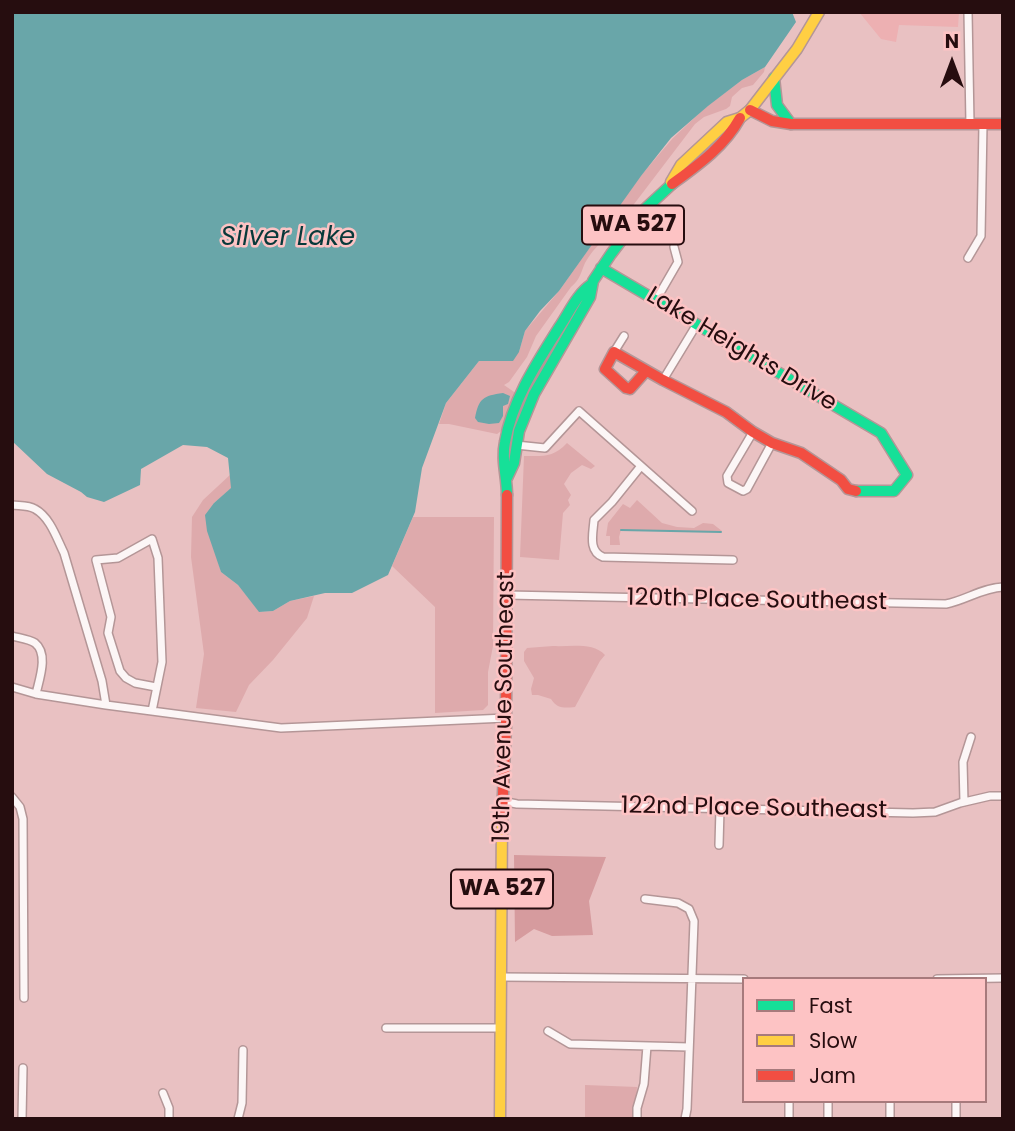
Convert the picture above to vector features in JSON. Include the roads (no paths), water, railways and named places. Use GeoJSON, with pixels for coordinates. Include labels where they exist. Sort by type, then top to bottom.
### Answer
{"type":"FeatureCollection","features":[{"type":"Feature","properties":{"kind":"main road","name":"19th Avenue Southeast"},"geometry":{"type":"LineString","coordinates":[[507,478],[514,463],[525,414],[590,297],[592,284],[601,268],[635,223],[669,186],[690,172],[735,130],[740,118],[750,110],[796,49],[819,12]]}},
{"type":"Feature","properties":{"kind":"main road"},"geometry":{"type":"LineString","coordinates":[[774,78],[776,105],[792,124]]}},
{"type":"Feature","properties":{"kind":"main road"},"geometry":{"type":"LineString","coordinates":[[750,110],[772,121],[792,124],[1003,124]]}},
{"type":"Feature","properties":{"kind":"main road","name":"Lake Heights Drive"},"geometry":{"type":"LineString","coordinates":[[601,268],[881,433],[907,474],[894,491],[853,491],[801,453],[772,443]]}},
{"type":"Feature","properties":{"kind":"main road","name":"19th Avenue Southeast"},"geometry":{"type":"LineString","coordinates":[[500,1119],[502,801],[507,595],[507,478],[503,463],[505,444],[516,406],[529,380],[582,291],[592,284]]}},
{"type":"Feature","properties":{"kind":"main road"},"geometry":{"type":"LineString","coordinates":[[646,370],[630,389],[606,371],[606,366],[614,352],[726,412],[772,443]]}},
{"type":"Feature","properties":{"kind":"street"},"geometry":{"type":"LineString","coordinates":[[968,12],[970,124]]}},
{"type":"Feature","properties":{"kind":"street"},"geometry":{"type":"LineString","coordinates":[[968,258],[981,236],[983,124]]}},
{"type":"Feature","properties":{"kind":"street"},"geometry":{"type":"LineString","coordinates":[[656,300],[678,262],[674,247]]}},
{"type":"Feature","properties":{"kind":"street"},"geometry":{"type":"LineString","coordinates":[[663,380],[697,324]]}},
{"type":"Feature","properties":{"kind":"street"},"geometry":{"type":"LineString","coordinates":[[614,352],[624,336]]}},
{"type":"Feature","properties":{"kind":"street"},"geometry":{"type":"LineString","coordinates":[[516,445],[545,447],[579,411],[692,511]]}},
{"type":"Feature","properties":{"kind":"street"},"geometry":{"type":"LineString","coordinates":[[753,432],[727,476],[728,483],[739,490],[747,489],[772,443]]}},
{"type":"Feature","properties":{"kind":"street"},"geometry":{"type":"LineString","coordinates":[[641,466],[594,520],[592,549],[597,555],[733,559]]}},
{"type":"Feature","properties":{"kind":"street"},"geometry":{"type":"LineString","coordinates":[[12,505],[26,506],[42,514],[57,538],[64,553],[102,681],[106,705]]}},
{"type":"Feature","properties":{"kind":"street"},"geometry":{"type":"LineString","coordinates":[[152,711],[162,662],[158,558],[152,539],[118,558],[96,560],[111,617],[108,633],[120,671],[135,683],[156,687]]}},
{"type":"Feature","properties":{"kind":"street","name":"120th Place Southeast"},"geometry":{"type":"LineString","coordinates":[[507,595],[925,605],[953,603],[989,588],[1003,587]]}},
{"type":"Feature","properties":{"kind":"street"},"geometry":{"type":"LineString","coordinates":[[12,636],[34,643],[39,648],[43,663],[36,694]]}},
{"type":"Feature","properties":{"kind":"street"},"geometry":{"type":"LineString","coordinates":[[12,687],[36,694],[106,705],[281,728],[506,718]]}},
{"type":"Feature","properties":{"kind":"street"},"geometry":{"type":"LineString","coordinates":[[964,802],[963,762],[971,737]]}},
{"type":"Feature","properties":{"kind":"street","name":"122nd Place Southeast"},"geometry":{"type":"LineString","coordinates":[[502,801],[517,804],[913,813],[935,812],[964,802],[1003,796]]}},
{"type":"Feature","properties":{"kind":"street"},"geometry":{"type":"LineString","coordinates":[[12,797],[20,807],[23,819],[24,998]]}},
{"type":"Feature","properties":{"kind":"street"},"geometry":{"type":"LineString","coordinates":[[719,845],[720,809]]}},
{"type":"Feature","properties":{"kind":"street"},"geometry":{"type":"LineString","coordinates":[[645,899],[678,903],[689,909],[694,921],[685,1119]]}},
{"type":"Feature","properties":{"kind":"street"},"geometry":{"type":"LineString","coordinates":[[12,924],[23,924]]}},
{"type":"Feature","properties":{"kind":"street"},"geometry":{"type":"LineString","coordinates":[[501,977],[742,979]]}},
{"type":"Feature","properties":{"kind":"street"},"geometry":{"type":"LineString","coordinates":[[386,1028],[501,1028]]}},
{"type":"Feature","properties":{"kind":"street"},"geometry":{"type":"LineString","coordinates":[[548,1031],[570,1044],[690,1047]]}},
{"type":"Feature","properties":{"kind":"street"},"geometry":{"type":"LineString","coordinates":[[637,1119],[637,1108],[644,1084],[647,1046]]}},
{"type":"Feature","properties":{"kind":"street"},"geometry":{"type":"LineString","coordinates":[[238,1119],[242,1103],[243,1050]]}},
{"type":"Feature","properties":{"kind":"street"},"geometry":{"type":"LineString","coordinates":[[22,1119],[23,1068]]}},
{"type":"Feature","properties":{"kind":"street"},"geometry":{"type":"LineString","coordinates":[[163,1093],[169,1108],[169,1119]]}},
{"type":"Feature","properties":{"kind":"water","name":"Silver Lake"},"geometry":{"type":"Polygon","coordinates":[[[12,12],[792,12],[796,22],[765,67],[742,80],[671,138],[559,291],[525,331],[519,352],[513,361],[479,361],[446,403],[422,468],[415,512],[388,575],[352,593],[325,593],[290,601],[273,611],[259,612],[238,585],[221,572],[207,531],[205,515],[231,488],[228,458],[207,447],[183,445],[141,469],[140,485],[104,502],[87,497],[47,474],[12,441],[12,12]]]}},
{"type":"Feature","properties":{"kind":"water"},"geometry":{"type":"Polygon","coordinates":[[[503,393],[510,396],[508,404],[503,406],[503,416],[499,423],[478,422],[475,418],[480,402],[491,395],[503,393]]]}},
{"type":"Feature","properties":{"kind":"waterway"},"geometry":{"type":"LineString","coordinates":[[621,530],[721,532]]}}]}
